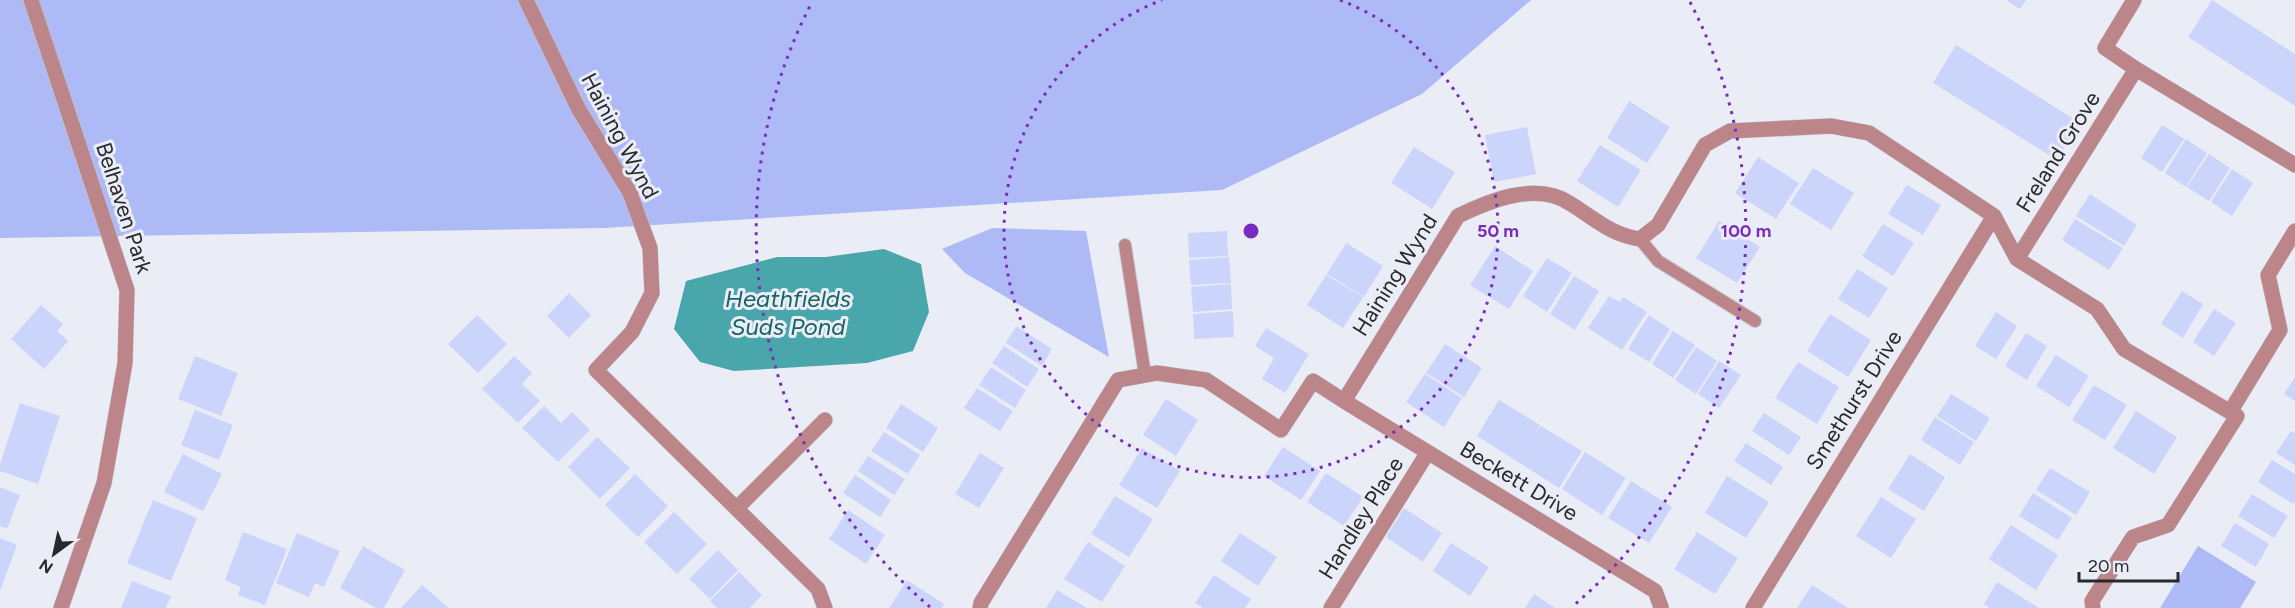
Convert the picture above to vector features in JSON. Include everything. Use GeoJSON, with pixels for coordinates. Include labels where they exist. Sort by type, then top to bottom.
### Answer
{"type":"FeatureCollection","features":[{"type":"Feature","properties":{"kind":"street","name":"Belhaven Park"},"geometry":{"type":"LineString","coordinates":[[32,0],[127,290],[125,363],[104,483],[61,608]]}},
{"type":"Feature","properties":{"kind":"street","name":"Haining Wynd"},"geometry":{"type":"LineString","coordinates":[[526,0],[578,108],[630,193],[650,248],[652,293],[632,332],[596,370],[818,588],[825,608]]}},
{"type":"Feature","properties":{"kind":"street"},"geometry":{"type":"LineString","coordinates":[[2134,0],[2105,48],[2295,165]]}},
{"type":"Feature","properties":{"kind":"street","name":"Freland Grove"},"geometry":{"type":"LineString","coordinates":[[2016,259],[2136,69]]}},
{"type":"Feature","properties":{"kind":"street"},"geometry":{"type":"LineString","coordinates":[[1640,239],[1658,225],[1705,145],[1730,131],[1831,126],[1869,133],[1994,216],[2016,259],[2097,309],[2124,350],[2237,416],[2168,525],[2133,537],[2092,601],[2093,608]]}},
{"type":"Feature","properties":{"kind":"street","name":"Haining Wynd"},"geometry":{"type":"LineString","coordinates":[[1344,401],[1458,216],[1503,198],[1545,192],[1569,202],[1598,223],[1623,236],[1640,239]]}},
{"type":"Feature","properties":{"kind":"street","name":"Smethurst Drive"},"geometry":{"type":"LineString","coordinates":[[1752,608],[1994,216]]}},
{"type":"Feature","properties":{"kind":"street"},"geometry":{"type":"LineString","coordinates":[[2230,412],[2280,330],[2268,275],[2295,231]]}},
{"type":"Feature","properties":{"kind":"street"},"geometry":{"type":"LineString","coordinates":[[980,608],[1118,380],[1157,373],[1206,380],[1281,430],[1313,381],[1344,401]]}},
{"type":"Feature","properties":{"kind":"street","name":"Beckett Drive"},"geometry":{"type":"LineString","coordinates":[[1344,401],[1655,591],[1661,608]]}},
{"type":"Feature","properties":{"kind":"street"},"geometry":{"type":"LineString","coordinates":[[737,508],[825,420]]}},
{"type":"Feature","properties":{"kind":"street","name":"Handley Place"},"geometry":{"type":"LineString","coordinates":[[1331,608],[1428,452]]}},
{"type":"Feature","properties":{"kind":"lane"},"geometry":{"type":"LineString","coordinates":[[1640,239],[1658,261],[1755,321]]}},
{"type":"Feature","properties":{"kind":"lane"},"geometry":{"type":"LineString","coordinates":[[1125,245],[1145,375]]}},
{"type":"Feature","properties":{"kind":"shaded area"},"geometry":{"type":"Polygon","coordinates":[[[0,0],[1531,0],[1422,94],[1222,190],[604,228],[0,238],[0,0]]]}},
{"type":"Feature","properties":{"kind":"shaded area"},"geometry":{"type":"Polygon","coordinates":[[[992,228],[1086,231],[1109,357],[965,273],[942,249],[992,228]]]}},
{"type":"Feature","properties":{"kind":"shaded area"},"geometry":{"type":"Polygon","coordinates":[[[2198,546],[2256,582],[2240,608],[2160,608],[2198,546]]]}},
{"type":"Feature","properties":{"kind":"water","name":"Heathfields Suds Pond"},"geometry":{"type":"Polygon","coordinates":[[[884,249],[921,264],[929,312],[913,351],[867,363],[734,371],[700,362],[674,329],[686,281],[777,257],[826,257],[884,249]]]}},
{"type":"Feature","properties":{"kind":"building"},"geometry":{"type":"Polygon","coordinates":[[[2006,0],[2026,0],[2020,9],[2006,0]]]}},
{"type":"Feature","properties":{"kind":"building"},"geometry":{"type":"Polygon","coordinates":[[[2212,0],[2295,54],[2295,106],[2188,37],[2212,0]]]}},
{"type":"Feature","properties":{"kind":"building"},"geometry":{"type":"Polygon","coordinates":[[[1956,45],[2080,123],[2057,160],[1933,83],[1956,45]]]}},
{"type":"Feature","properties":{"kind":"building"},"geometry":{"type":"Polygon","coordinates":[[[1629,101],[1670,127],[1647,163],[1607,138],[1629,101]]]}},
{"type":"Feature","properties":{"kind":"building"},"geometry":{"type":"Polygon","coordinates":[[[2162,125],[2184,139],[2162,172],[2141,158],[2162,125]]]}},
{"type":"Feature","properties":{"kind":"building"},"geometry":{"type":"Polygon","coordinates":[[[1527,127],[1536,174],[1494,182],[1485,135],[1527,127]]]}},
{"type":"Feature","properties":{"kind":"building"},"geometry":{"type":"Polygon","coordinates":[[[2186,139],[2207,153],[2186,187],[2165,173],[2186,139]]]}},
{"type":"Feature","properties":{"kind":"building"},"geometry":{"type":"Polygon","coordinates":[[[1600,145],[1641,170],[1618,207],[1577,181],[1600,145]]]}},
{"type":"Feature","properties":{"kind":"building"},"geometry":{"type":"Polygon","coordinates":[[[1414,147],[1455,172],[1432,209],[1391,183],[1414,147]]]}},
{"type":"Feature","properties":{"kind":"building"},"geometry":{"type":"Polygon","coordinates":[[[2209,154],[2230,168],[2209,201],[2187,187],[2209,154]]]}},
{"type":"Feature","properties":{"kind":"building"},"geometry":{"type":"Polygon","coordinates":[[[1758,157],[1799,183],[1776,219],[1735,193],[1758,157]]]}},
{"type":"Feature","properties":{"kind":"building"},"geometry":{"type":"Polygon","coordinates":[[[1813,168],[1854,193],[1831,230],[1790,204],[1813,168]]]}},
{"type":"Feature","properties":{"kind":"building"},"geometry":{"type":"Polygon","coordinates":[[[2232,169],[2253,183],[2232,216],[2211,202],[2232,169]]]}},
{"type":"Feature","properties":{"kind":"building"},"geometry":{"type":"Polygon","coordinates":[[[1907,185],[1941,205],[1923,235],[1888,214],[1907,185]]]}},
{"type":"Feature","properties":{"kind":"building"},"geometry":{"type":"Polygon","coordinates":[[[2090,194],[2137,225],[2124,246],[2076,216],[2090,194]]]}},
{"type":"Feature","properties":{"kind":"building"},"geometry":{"type":"Polygon","coordinates":[[[2075,219],[2123,248],[2109,270],[2062,240],[2075,219]]]}},
{"type":"Feature","properties":{"kind":"building"},"geometry":{"type":"Polygon","coordinates":[[[1719,221],[1760,247],[1737,283],[1696,258],[1719,221]]]}},
{"type":"Feature","properties":{"kind":"building"},"geometry":{"type":"Polygon","coordinates":[[[1883,224],[1914,243],[1893,276],[1862,256],[1883,224]]]}},
{"type":"Feature","properties":{"kind":"building"},"geometry":{"type":"Polygon","coordinates":[[[1227,231],[1228,256],[1189,258],[1188,233],[1227,231]]]}},
{"type":"Feature","properties":{"kind":"building"},"geometry":{"type":"Polygon","coordinates":[[[1346,243],[1383,266],[1364,297],[1327,274],[1346,243]]]}},
{"type":"Feature","properties":{"kind":"building"},"geometry":{"type":"Polygon","coordinates":[[[1495,246],[1533,271],[1509,309],[1470,285],[1495,246]]]}},
{"type":"Feature","properties":{"kind":"building"},"geometry":{"type":"Polygon","coordinates":[[[1229,257],[1231,283],[1191,285],[1189,260],[1229,257]]]}},
{"type":"Feature","properties":{"kind":"building"},"geometry":{"type":"Polygon","coordinates":[[[1547,258],[1572,273],[1547,312],[1523,296],[1547,258]]]}},
{"type":"Feature","properties":{"kind":"building"},"geometry":{"type":"Polygon","coordinates":[[[1857,269],[1888,288],[1869,318],[1838,299],[1857,269]]]}},
{"type":"Feature","properties":{"kind":"building"},"geometry":{"type":"Polygon","coordinates":[[[1326,275],[1363,297],[1343,328],[1307,305],[1326,275]]]}},
{"type":"Feature","properties":{"kind":"building"},"geometry":{"type":"Polygon","coordinates":[[[1574,276],[1599,291],[1575,330],[1550,314],[1574,276]]]}},
{"type":"Feature","properties":{"kind":"building"},"geometry":{"type":"Polygon","coordinates":[[[1231,284],[1232,309],[1193,312],[1191,287],[1231,284]]]}},
{"type":"Feature","properties":{"kind":"building"},"geometry":{"type":"Polygon","coordinates":[[[2182,291],[2203,304],[2183,338],[2161,324],[2182,291]]]}},
{"type":"Feature","properties":{"kind":"building"},"geometry":{"type":"Polygon","coordinates":[[[569,293],[591,315],[569,338],[547,316],[569,293]]]}},
{"type":"Feature","properties":{"kind":"building"},"geometry":{"type":"Polygon","coordinates":[[[1609,296],[1620,302],[1623,297],[1647,312],[1622,350],[1588,328],[1609,296]]]}},
{"type":"Feature","properties":{"kind":"building"},"geometry":{"type":"Polygon","coordinates":[[[41,305],[63,324],[57,331],[68,341],[44,369],[11,339],[41,305]]]}},
{"type":"Feature","properties":{"kind":"building"},"geometry":{"type":"Polygon","coordinates":[[[2214,309],[2236,323],[2214,356],[2193,342],[2214,309]]]}},
{"type":"Feature","properties":{"kind":"building"},"geometry":{"type":"Polygon","coordinates":[[[1233,311],[1234,337],[1194,339],[1193,314],[1233,311]]]}},
{"type":"Feature","properties":{"kind":"building"},"geometry":{"type":"Polygon","coordinates":[[[1996,312],[2017,326],[1996,359],[1975,346],[1996,312]]]}},
{"type":"Feature","properties":{"kind":"building"},"geometry":{"type":"Polygon","coordinates":[[[1830,314],[1871,340],[1848,377],[1807,351],[1830,314]]]}},
{"type":"Feature","properties":{"kind":"building"},"geometry":{"type":"Polygon","coordinates":[[[477,315],[507,344],[478,373],[448,344],[477,315]]]}},
{"type":"Feature","properties":{"kind":"building"},"geometry":{"type":"Polygon","coordinates":[[[1649,315],[1670,329],[1649,362],[1628,349],[1649,315]]]}},
{"type":"Feature","properties":{"kind":"building"},"geometry":{"type":"Polygon","coordinates":[[[1016,326],[1052,349],[1042,366],[1006,343],[1016,326]]]}},
{"type":"Feature","properties":{"kind":"building"},"geometry":{"type":"Polygon","coordinates":[[[1266,328],[1309,354],[1285,393],[1262,379],[1274,358],[1255,346],[1266,328]]]}},
{"type":"Feature","properties":{"kind":"building"},"geometry":{"type":"Polygon","coordinates":[[[1673,331],[1695,345],[1673,378],[1652,364],[1673,331]]]}},
{"type":"Feature","properties":{"kind":"building"},"geometry":{"type":"Polygon","coordinates":[[[2026,333],[2047,346],[2027,380],[2005,366],[2026,333]]]}},
{"type":"Feature","properties":{"kind":"building"},"geometry":{"type":"Polygon","coordinates":[[[1445,344],[1482,368],[1464,397],[1426,373],[1445,344]]]}},
{"type":"Feature","properties":{"kind":"building"},"geometry":{"type":"Polygon","coordinates":[[[1004,346],[1039,369],[1027,387],[992,363],[1004,346]]]}},
{"type":"Feature","properties":{"kind":"building"},"geometry":{"type":"Polygon","coordinates":[[[1696,347],[1717,361],[1696,394],[1675,380],[1696,347]]]}},
{"type":"Feature","properties":{"kind":"building"},"geometry":{"type":"Polygon","coordinates":[[[2056,355],[2089,376],[2069,407],[2036,386],[2056,355]]]}},
{"type":"Feature","properties":{"kind":"building"},"geometry":{"type":"Polygon","coordinates":[[[195,356],[238,373],[221,416],[178,399],[195,356]]]}},
{"type":"Feature","properties":{"kind":"building"},"geometry":{"type":"Polygon","coordinates":[[[514,356],[532,373],[522,384],[540,401],[518,423],[482,389],[514,356]]]}},
{"type":"Feature","properties":{"kind":"building"},"geometry":{"type":"Polygon","coordinates":[[[1719,361],[1741,375],[1719,408],[1698,394],[1719,361]]]}},
{"type":"Feature","properties":{"kind":"building"},"geometry":{"type":"Polygon","coordinates":[[[1798,362],[1839,387],[1817,424],[1775,398],[1798,362]]]}},
{"type":"Feature","properties":{"kind":"building"},"geometry":{"type":"Polygon","coordinates":[[[991,367],[1026,390],[1015,408],[979,385],[991,367]]]}},
{"type":"Feature","properties":{"kind":"building"},"geometry":{"type":"Polygon","coordinates":[[[1425,374],[1462,398],[1444,427],[1406,402],[1425,374]]]}},
{"type":"Feature","properties":{"kind":"building"},"geometry":{"type":"Polygon","coordinates":[[[2295,377],[2295,401],[2284,394],[2295,377]]]}},
{"type":"Feature","properties":{"kind":"building"},"geometry":{"type":"Polygon","coordinates":[[[2094,385],[2127,405],[2105,440],[2072,420],[2094,385]]]}},
{"type":"Feature","properties":{"kind":"building"},"geometry":{"type":"Polygon","coordinates":[[[977,388],[1013,411],[1000,431],[964,408],[977,388]]]}},
{"type":"Feature","properties":{"kind":"building"},"geometry":{"type":"Polygon","coordinates":[[[1951,394],[1990,418],[1976,441],[1937,416],[1951,394]]]}},
{"type":"Feature","properties":{"kind":"building"},"geometry":{"type":"Polygon","coordinates":[[[1166,399],[1198,420],[1176,456],[1143,435],[1166,399]]]}},
{"type":"Feature","properties":{"kind":"building"},"geometry":{"type":"Polygon","coordinates":[[[1499,400],[1540,425],[1535,433],[1541,426],[1582,451],[1559,488],[1477,436],[1499,400]]]}},
{"type":"Feature","properties":{"kind":"building"},"geometry":{"type":"Polygon","coordinates":[[[20,403],[60,416],[38,484],[0,471],[0,464],[20,403]]]}},
{"type":"Feature","properties":{"kind":"building"},"geometry":{"type":"Polygon","coordinates":[[[901,404],[938,428],[923,452],[886,428],[901,404]]]}},
{"type":"Feature","properties":{"kind":"building"},"geometry":{"type":"Polygon","coordinates":[[[544,406],[561,423],[572,412],[590,430],[558,462],[522,428],[544,406]]]}},
{"type":"Feature","properties":{"kind":"building"},"geometry":{"type":"Polygon","coordinates":[[[195,410],[233,425],[219,460],[181,445],[195,410]]]}},
{"type":"Feature","properties":{"kind":"building"},"geometry":{"type":"Polygon","coordinates":[[[2136,411],[2177,437],[2154,474],[2113,448],[2136,411]]]}},
{"type":"Feature","properties":{"kind":"building"},"geometry":{"type":"Polygon","coordinates":[[[1764,413],[1801,437],[1789,455],[1752,431],[1764,413]]]}},
{"type":"Feature","properties":{"kind":"building"},"geometry":{"type":"Polygon","coordinates":[[[1935,417],[1974,442],[1960,465],[1921,440],[1935,417]]]}},
{"type":"Feature","properties":{"kind":"building"},"geometry":{"type":"Polygon","coordinates":[[[2291,431],[2295,433],[2295,465],[2276,453],[2291,431]]]}},
{"type":"Feature","properties":{"kind":"building"},"geometry":{"type":"Polygon","coordinates":[[[884,432],[920,455],[908,474],[871,451],[884,432]]]}},
{"type":"Feature","properties":{"kind":"building"},"geometry":{"type":"Polygon","coordinates":[[[597,437],[630,468],[600,499],[568,467],[597,437]]]}},
{"type":"Feature","properties":{"kind":"building"},"geometry":{"type":"Polygon","coordinates":[[[1746,443],[1783,467],[1771,485],[1734,461],[1746,443]]]}},
{"type":"Feature","properties":{"kind":"building"},"geometry":{"type":"Polygon","coordinates":[[[1283,447],[1320,471],[1301,500],[1264,476],[1283,447]]]}},
{"type":"Feature","properties":{"kind":"building"},"geometry":{"type":"Polygon","coordinates":[[[1142,448],[1180,471],[1157,508],[1119,485],[1142,448]]]}},
{"type":"Feature","properties":{"kind":"building"},"geometry":{"type":"Polygon","coordinates":[[[1585,452],[1626,478],[1602,515],[1562,489],[1585,452]]]}},
{"type":"Feature","properties":{"kind":"building"},"geometry":{"type":"Polygon","coordinates":[[[980,453],[1004,468],[979,508],[955,494],[980,453]]]}},
{"type":"Feature","properties":{"kind":"building"},"geometry":{"type":"Polygon","coordinates":[[[183,454],[222,474],[203,511],[164,492],[183,454]]]}},
{"type":"Feature","properties":{"kind":"building"},"geometry":{"type":"Polygon","coordinates":[[[1910,454],[1945,477],[1924,511],[1888,489],[1910,454]]]}},
{"type":"Feature","properties":{"kind":"building"},"geometry":{"type":"Polygon","coordinates":[[[868,456],[905,479],[894,495],[858,471],[868,456]]]}},
{"type":"Feature","properties":{"kind":"building"},"geometry":{"type":"Polygon","coordinates":[[[2272,460],[2295,474],[2293,504],[2258,482],[2272,460]]]}},
{"type":"Feature","properties":{"kind":"building"},"geometry":{"type":"Polygon","coordinates":[[[2050,468],[2090,492],[2076,515],[2036,490],[2050,468]]]}},
{"type":"Feature","properties":{"kind":"building"},"geometry":{"type":"Polygon","coordinates":[[[1326,473],[1363,497],[1344,526],[1307,502],[1326,473]]]}},
{"type":"Feature","properties":{"kind":"building"},"geometry":{"type":"Polygon","coordinates":[[[635,474],[668,506],[638,537],[605,505],[635,474]]]}},
{"type":"Feature","properties":{"kind":"building"},"geometry":{"type":"Polygon","coordinates":[[[855,475],[891,500],[880,517],[843,493],[855,475]]]}},
{"type":"Feature","properties":{"kind":"building"},"geometry":{"type":"Polygon","coordinates":[[[1727,476],[1769,502],[1746,538],[1705,513],[1727,476]]]}},
{"type":"Feature","properties":{"kind":"building"},"geometry":{"type":"Polygon","coordinates":[[[1631,481],[1672,507],[1649,543],[1608,518],[1631,481]]]}},
{"type":"Feature","properties":{"kind":"building"},"geometry":{"type":"Polygon","coordinates":[[[0,487],[20,495],[7,529],[0,526],[0,487]]]}},
{"type":"Feature","properties":{"kind":"building"},"geometry":{"type":"Polygon","coordinates":[[[2033,493],[2072,518],[2058,540],[2019,516],[2033,493]]]}},
{"type":"Feature","properties":{"kind":"building"},"geometry":{"type":"Polygon","coordinates":[[[2252,494],[2288,516],[2274,538],[2238,516],[2252,494]]]}},
{"type":"Feature","properties":{"kind":"building"},"geometry":{"type":"Polygon","coordinates":[[[1115,496],[1153,519],[1129,557],[1091,534],[1115,496]]]}},
{"type":"Feature","properties":{"kind":"building"},"geometry":{"type":"Polygon","coordinates":[[[1881,497],[1916,519],[1891,558],[1856,536],[1881,497]]]}},
{"type":"Feature","properties":{"kind":"building"},"geometry":{"type":"Polygon","coordinates":[[[153,500],[197,518],[171,581],[127,563],[153,500]]]}},
{"type":"Feature","properties":{"kind":"building"},"geometry":{"type":"Polygon","coordinates":[[[1404,508],[1442,533],[1423,562],[1386,537],[1404,508]]]}},
{"type":"Feature","properties":{"kind":"building"},"geometry":{"type":"Polygon","coordinates":[[[848,510],[885,535],[866,564],[829,539],[848,510]]]}},
{"type":"Feature","properties":{"kind":"building"},"geometry":{"type":"Polygon","coordinates":[[[674,512],[707,544],[677,574],[644,542],[674,512]]]}},
{"type":"Feature","properties":{"kind":"building"},"geometry":{"type":"Polygon","coordinates":[[[2235,523],[2269,544],[2256,567],[2221,546],[2235,523]]]}},
{"type":"Feature","properties":{"kind":"building"},"geometry":{"type":"Polygon","coordinates":[[[2011,525],[2058,555],[2036,590],[1989,559],[2011,525]]]}},
{"type":"Feature","properties":{"kind":"building"},"geometry":{"type":"Polygon","coordinates":[[[243,532],[287,549],[265,605],[238,595],[241,587],[225,580],[243,532]]]}},
{"type":"Feature","properties":{"kind":"building"},"geometry":{"type":"Polygon","coordinates":[[[1697,532],[1738,558],[1715,594],[1674,569],[1697,532]]]}},
{"type":"Feature","properties":{"kind":"building"},"geometry":{"type":"Polygon","coordinates":[[[297,533],[340,551],[324,587],[315,583],[309,597],[276,583],[297,533]]]}},
{"type":"Feature","properties":{"kind":"building"},"geometry":{"type":"Polygon","coordinates":[[[1240,533],[1277,557],[1258,586],[1221,561],[1240,533]]]}},
{"type":"Feature","properties":{"kind":"building"},"geometry":{"type":"Polygon","coordinates":[[[0,538],[17,545],[0,591],[0,538]]]}},
{"type":"Feature","properties":{"kind":"building"},"geometry":{"type":"Polygon","coordinates":[[[1088,542],[1125,566],[1102,602],[1064,579],[1088,542]]]}},
{"type":"Feature","properties":{"kind":"building"},"geometry":{"type":"Polygon","coordinates":[[[1451,543],[1489,567],[1470,596],[1433,571],[1451,543]]]}},
{"type":"Feature","properties":{"kind":"building"},"geometry":{"type":"Polygon","coordinates":[[[363,546],[405,570],[384,608],[376,608],[340,588],[363,546]]]}},
{"type":"Feature","properties":{"kind":"building"},"geometry":{"type":"Polygon","coordinates":[[[718,550],[738,570],[710,599],[689,579],[718,550]]]}},
{"type":"Feature","properties":{"kind":"building"},"geometry":{"type":"Polygon","coordinates":[[[739,572],[762,595],[750,608],[717,608],[710,601],[739,572]]]}},
{"type":"Feature","properties":{"kind":"building"},"geometry":{"type":"Polygon","coordinates":[[[1214,575],[1251,599],[1245,608],[1203,608],[1195,603],[1214,575]]]}},
{"type":"Feature","properties":{"kind":"building"},"geometry":{"type":"Polygon","coordinates":[[[907,580],[944,604],[942,608],[889,608],[907,580]]]}},
{"type":"Feature","properties":{"kind":"building"},"geometry":{"type":"Polygon","coordinates":[[[132,581],[171,596],[166,608],[121,608],[132,581]]]}},
{"type":"Feature","properties":{"kind":"building"},"geometry":{"type":"Polygon","coordinates":[[[1997,582],[2039,608],[1989,608],[1984,604],[1997,582]]]}},
{"type":"Feature","properties":{"kind":"building"},"geometry":{"type":"Polygon","coordinates":[[[422,585],[449,608],[401,608],[422,585]]]}},
{"type":"Feature","properties":{"kind":"building"},"geometry":{"type":"Polygon","coordinates":[[[1812,585],[1848,608],[1797,608],[1812,585]]]}},
{"type":"Feature","properties":{"kind":"building"},"geometry":{"type":"Polygon","coordinates":[[[1057,590],[1087,608],[1046,608],[1057,590]]]}},
{"type":"Feature","properties":{"kind":"building"},"geometry":{"type":"Polygon","coordinates":[[[1534,594],[1555,608],[1525,608],[1534,594]]]}}]}
